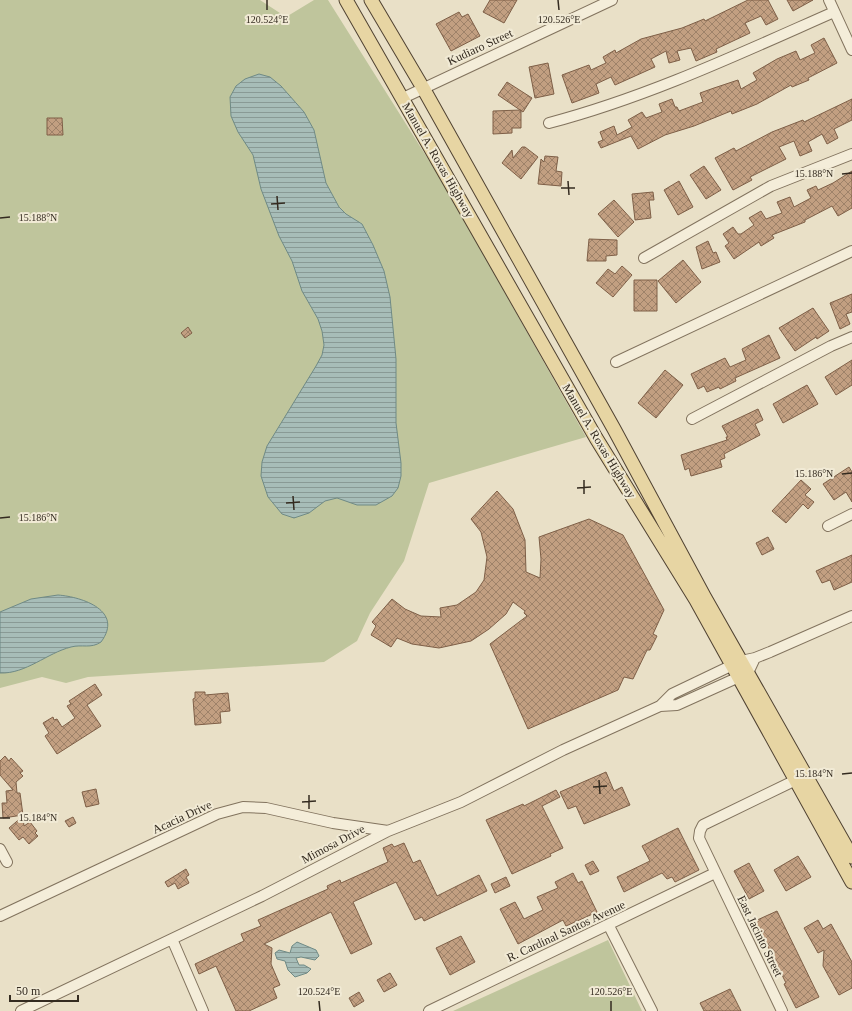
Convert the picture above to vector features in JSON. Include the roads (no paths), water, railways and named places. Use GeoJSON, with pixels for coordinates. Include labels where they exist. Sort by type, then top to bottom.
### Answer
{"type":"FeatureCollection","features":[{"type":"Feature","properties":{"kind":"main road","name":"Manuel A. Roxas Highway"},"geometry":{"type":"LineString","coordinates":[[346,0],[596,438],[696,600],[737,663]]}},
{"type":"Feature","properties":{"kind":"main road","name":"Manuel A. Roxas Highway"},"geometry":{"type":"LineString","coordinates":[[371,0],[423,88],[614,429],[737,663],[801,778],[852,882]]}},
{"type":"Feature","properties":{"kind":"main road","name":"Manuel A. Roxas Highway"},"geometry":{"type":"LineString","coordinates":[[801,778],[852,858]]}},
{"type":"Feature","properties":{"kind":"street","name":"Kudiaro Street"},"geometry":{"type":"LineString","coordinates":[[403,98],[612,0]]}},
{"type":"Feature","properties":{"kind":"street"},"geometry":{"type":"LineString","coordinates":[[829,0],[852,50]]}},
{"type":"Feature","properties":{"kind":"street"},"geometry":{"type":"LineString","coordinates":[[549,123],[588,113],[683,78],[834,12]]}},
{"type":"Feature","properties":{"kind":"street"},"geometry":{"type":"LineString","coordinates":[[644,258],[771,186],[852,154]]}},
{"type":"Feature","properties":{"kind":"street"},"geometry":{"type":"LineString","coordinates":[[616,362],[852,251]]}},
{"type":"Feature","properties":{"kind":"street"},"geometry":{"type":"LineString","coordinates":[[692,419],[831,346],[852,337]]}},
{"type":"Feature","properties":{"kind":"street"},"geometry":{"type":"LineString","coordinates":[[828,526],[852,514]]}},
{"type":"Feature","properties":{"kind":"street","name":"Mimosa Drive"},"geometry":{"type":"LineString","coordinates":[[21,1011],[262,896],[388,831],[461,802],[563,750],[660,706],[672,694],[737,663],[755,658],[852,616]]}},
{"type":"Feature","properties":{"kind":"street"},"geometry":{"type":"LineString","coordinates":[[744,675],[755,658]]}},
{"type":"Feature","properties":{"kind":"street","name":"Mimosa Drive"},"geometry":{"type":"LineString","coordinates":[[660,706],[677,705],[744,675]]}},
{"type":"Feature","properties":{"kind":"street","name":"East Jacinto Street"},"geometry":{"type":"LineString","coordinates":[[782,1011],[698,838],[703,825],[801,778]]}},
{"type":"Feature","properties":{"kind":"street","name":"Acacia Drive"},"geometry":{"type":"LineString","coordinates":[[0,916],[217,814],[243,806],[266,808],[333,822],[388,831]]}},
{"type":"Feature","properties":{"kind":"street"},"geometry":{"type":"LineString","coordinates":[[0,849],[6,862]]}},
{"type":"Feature","properties":{"kind":"street","name":"R. Cardinal Santos Avenue"},"geometry":{"type":"LineString","coordinates":[[429,1011],[609,926],[715,873]]}},
{"type":"Feature","properties":{"kind":"street"},"geometry":{"type":"LineString","coordinates":[[609,926],[652,1011]]}},
{"type":"Feature","properties":{"kind":"street"},"geometry":{"type":"LineString","coordinates":[[172,938],[203,1011]]}},
{"type":"Feature","properties":{"kind":"water"},"geometry":{"type":"Polygon","coordinates":[[[259,74],[270,77],[281,86],[304,112],[314,130],[326,183],[339,207],[346,214],[362,224],[384,271],[390,297],[396,359],[396,423],[401,463],[401,476],[398,488],[392,496],[376,505],[357,505],[337,498],[325,501],[309,513],[294,518],[282,514],[268,497],[261,476],[262,462],[267,446],[316,366],[322,355],[324,345],[318,319],[302,291],[292,261],[279,236],[261,189],[253,155],[238,132],[231,116],[230,97],[236,86],[245,79],[259,74]]]}},
{"type":"Feature","properties":{"kind":"water"},"geometry":{"type":"Polygon","coordinates":[[[58,595],[68,596],[89,603],[98,608],[104,614],[108,622],[107,631],[101,642],[90,646],[71,647],[53,654],[28,667],[0,673],[0,612],[31,599],[58,595]]]}},
{"type":"Feature","properties":{"kind":"water"},"geometry":{"type":"Polygon","coordinates":[[[297,942],[316,950],[319,956],[315,960],[301,957],[296,958],[299,965],[304,965],[311,969],[307,973],[295,977],[288,970],[285,961],[277,959],[275,953],[279,950],[290,953],[292,946],[297,942]]]}}]}
